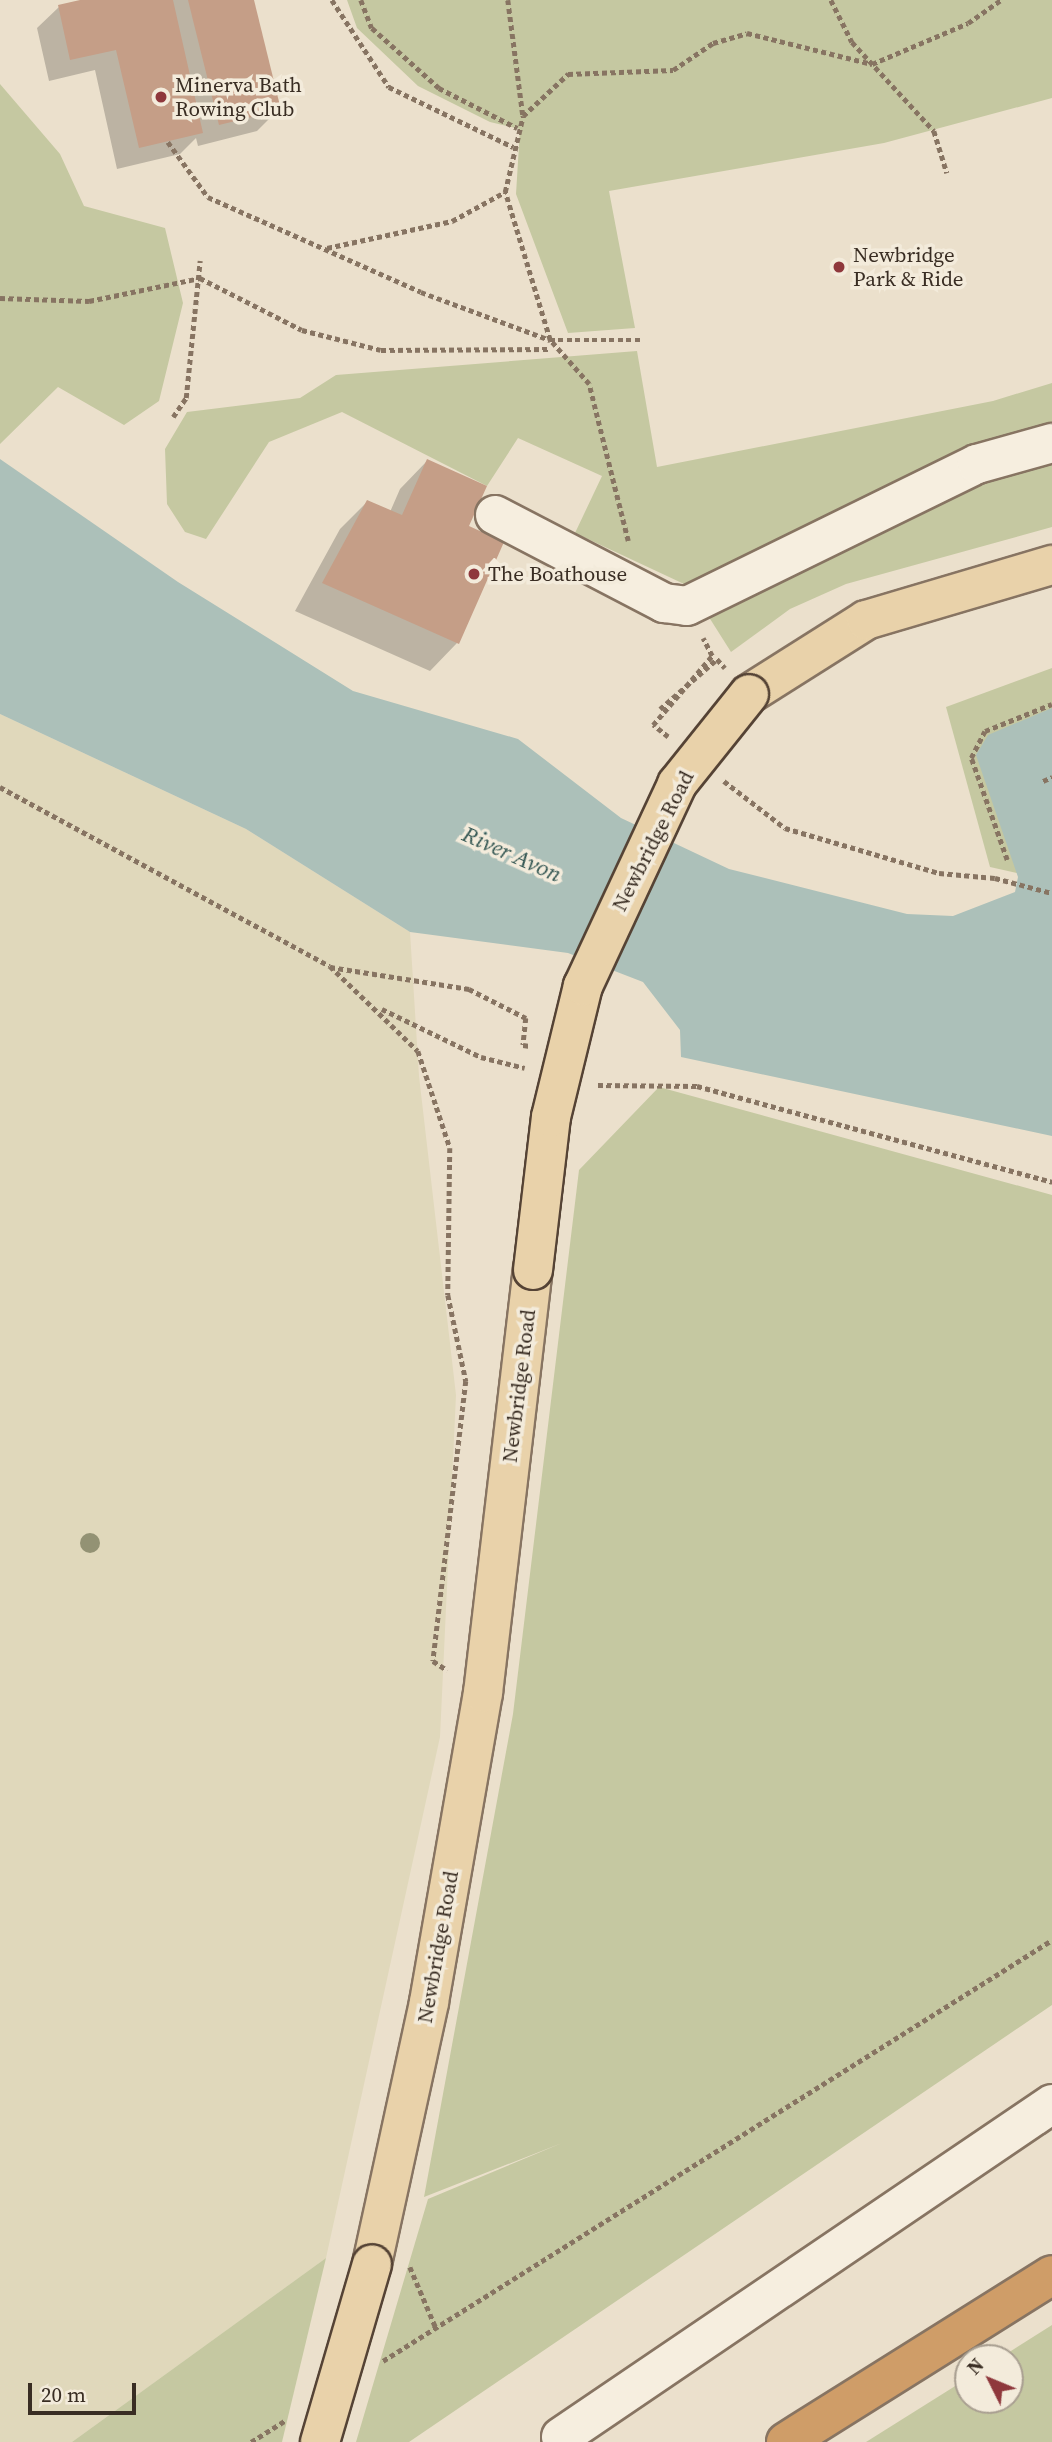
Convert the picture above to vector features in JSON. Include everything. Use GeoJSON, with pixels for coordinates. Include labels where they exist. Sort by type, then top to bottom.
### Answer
{"type":"FeatureCollection","features":[{"type":"Feature","properties":{"kind":"highway"},"geometry":{"type":"LineString","coordinates":[[786,2442],[1052,2275]]}},
{"type":"Feature","properties":{"kind":"main road","name":"Newbridge Road"},"geometry":{"type":"LineString","coordinates":[[309,2428],[375,2254],[429,2001],[483,1693],[533,1270],[564,1054],[583,986],[654,827],[701,750],[749,694],[866,620],[1052,565]]}},
{"type":"Feature","properties":{"kind":"lane"},"geometry":{"type":"LineString","coordinates":[[495,516],[664,603],[687,606],[977,464],[1052,443]]}},
{"type":"Feature","properties":{"kind":"lane"},"geometry":{"type":"LineString","coordinates":[[561,2437],[1052,2104]]}},
{"type":"Feature","properties":{"kind":"path"},"geometry":{"type":"LineString","coordinates":[[332,0],[389,87],[513,147]]}},
{"type":"Feature","properties":{"kind":"path"},"geometry":{"type":"LineString","coordinates":[[361,0],[372,28],[439,88],[517,128]]}},
{"type":"Feature","properties":{"kind":"path"},"geometry":{"type":"LineString","coordinates":[[508,0],[523,116]]}},
{"type":"Feature","properties":{"kind":"path"},"geometry":{"type":"LineString","coordinates":[[831,0],[852,42],[934,131],[947,173]]}},
{"type":"Feature","properties":{"kind":"path"},"geometry":{"type":"LineString","coordinates":[[633,553],[615,508],[589,384],[550,340],[505,192],[517,128],[523,116],[568,74],[673,70],[713,43],[747,33],[873,64],[968,23],[1001,0]]}},
{"type":"Feature","properties":{"kind":"path"},"geometry":{"type":"LineString","coordinates":[[168,142],[208,197],[239,215],[550,340],[641,340]]}},
{"type":"Feature","properties":{"kind":"path"},"geometry":{"type":"LineString","coordinates":[[327,248],[452,222],[505,192]]}},
{"type":"Feature","properties":{"kind":"path"},"geometry":{"type":"LineString","coordinates":[[173,417],[186,398],[200,261]]}},
{"type":"Feature","properties":{"kind":"path"},"geometry":{"type":"LineString","coordinates":[[0,298],[89,301],[200,278],[302,330],[382,350],[549,349]]}},
{"type":"Feature","properties":{"kind":"path"},"geometry":{"type":"LineString","coordinates":[[675,743],[653,725],[660,709],[712,656],[687,606]]}},
{"type":"Feature","properties":{"kind":"path"},"geometry":{"type":"LineString","coordinates":[[1007,860],[971,758],[985,731],[1052,704]]}},
{"type":"Feature","properties":{"kind":"path"},"geometry":{"type":"LineString","coordinates":[[660,709],[669,707]]}},
{"type":"Feature","properties":{"kind":"path"},"geometry":{"type":"LineString","coordinates":[[719,777],[785,828],[939,873],[995,878],[1052,893]]}},
{"type":"Feature","properties":{"kind":"path"},"geometry":{"type":"LineString","coordinates":[[1043,781],[1052,778]]}},
{"type":"Feature","properties":{"kind":"path"},"geometry":{"type":"LineString","coordinates":[[0,787],[330,967],[378,1007],[418,1051],[450,1148],[448,1295],[466,1381],[433,1661],[483,1693]]}},
{"type":"Feature","properties":{"kind":"path"},"geometry":{"type":"LineString","coordinates":[[330,967],[469,989],[526,1018],[523,1045]]}},
{"type":"Feature","properties":{"kind":"path"},"geometry":{"type":"LineString","coordinates":[[378,1007],[481,1058],[529,1069]]}},
{"type":"Feature","properties":{"kind":"path"},"geometry":{"type":"LineString","coordinates":[[590,1084],[697,1086],[1052,1182]]}},
{"type":"Feature","properties":{"kind":"path"},"geometry":{"type":"LineString","coordinates":[[379,2363],[1052,1940]]}},
{"type":"Feature","properties":{"kind":"path"},"geometry":{"type":"LineString","coordinates":[[375,2254],[404,2253],[436,2328]]}},
{"type":"Feature","properties":{"kind":"path"},"geometry":{"type":"LineString","coordinates":[[251,2442],[309,2428]]}},
{"type":"Feature","properties":{"kind":"shaded area"},"geometry":{"type":"Polygon","coordinates":[[[0,714],[246,829],[410,932],[419,1076],[456,1395],[440,1737],[326,2258],[72,2442],[0,2442],[0,714]]]}},
{"type":"Feature","properties":{"kind":"green space"},"geometry":{"type":"Polygon","coordinates":[[[347,0],[1052,0],[1052,98],[884,143],[609,191],[635,328],[568,333],[516,194],[520,129],[490,122],[418,86],[357,28],[347,0]]]}},
{"type":"Feature","properties":{"kind":"green space"},"geometry":{"type":"Polygon","coordinates":[[[0,84],[60,154],[84,206],[165,228],[183,303],[159,401],[124,425],[58,387],[0,444],[0,84]]]}},
{"type":"Feature","properties":{"kind":"green space"},"geometry":{"type":"Polygon","coordinates":[[[637,351],[657,467],[993,401],[1052,383],[1052,527],[846,584],[790,609],[731,652],[700,603],[699,591],[575,533],[602,476],[518,438],[487,486],[342,412],[269,442],[206,539],[185,532],[167,504],[165,449],[187,412],[300,398],[336,375],[637,351]]]}},
{"type":"Feature","properties":{"kind":"green space"},"geometry":{"type":"Polygon","coordinates":[[[1052,668],[1052,881],[990,867],[946,707],[1052,668]]]}},
{"type":"Feature","properties":{"kind":"green space"},"geometry":{"type":"Polygon","coordinates":[[[659,1087],[1052,1195],[1052,2005],[409,2442],[356,2442],[428,2199],[562,2143],[424,2197],[513,1714],[579,1170],[659,1087]]]}},
{"type":"Feature","properties":{"kind":"green space"},"geometry":{"type":"Polygon","coordinates":[[[326,2258],[282,2442],[72,2442],[326,2258]]]}},
{"type":"Feature","properties":{"kind":"green space"},"geometry":{"type":"Polygon","coordinates":[[[1052,2325],[1052,2442],[866,2442],[954,2387],[954,2414],[1024,2414],[1022,2344],[1052,2325]]]}},
{"type":"Feature","properties":{"kind":"water","name":"River Avon"},"geometry":{"type":"Polygon","coordinates":[[[0,459],[178,582],[353,691],[518,739],[621,818],[729,869],[907,914],[953,916],[1015,892],[1018,877],[976,755],[988,735],[1052,708],[1052,1136],[681,1057],[680,1030],[643,982],[568,953],[410,932],[246,829],[0,714],[0,459]]]}},
{"type":"Feature","properties":{"kind":"building","name":"Minerva Bath Rowing Club"},"geometry":{"type":"Polygon","coordinates":[[[80,0],[173,0],[203,133],[139,148],[116,50],[70,60],[58,5],[80,0]]]}},
{"type":"Feature","properties":{"kind":"building"},"geometry":{"type":"Polygon","coordinates":[[[188,0],[254,0],[281,110],[219,125],[188,0]]]}},
{"type":"Feature","properties":{"kind":"building"},"geometry":{"type":"Polygon","coordinates":[[[427,459],[487,486],[469,526],[504,542],[459,644],[322,583],[367,500],[402,515],[427,459]]]}},
{"type":"Feature","properties":{"kind":"place","name":"Minerva Bath Rowing Club"},"geometry":{"type":"Point","coordinates":[161,97]}},
{"type":"Feature","properties":{"kind":"place","name":"Newbridge Park & Ride"},"geometry":{"type":"Point","coordinates":[839,267]}},
{"type":"Feature","properties":{"kind":"place","name":"The Boathouse"},"geometry":{"type":"Point","coordinates":[474,574]}}]}
